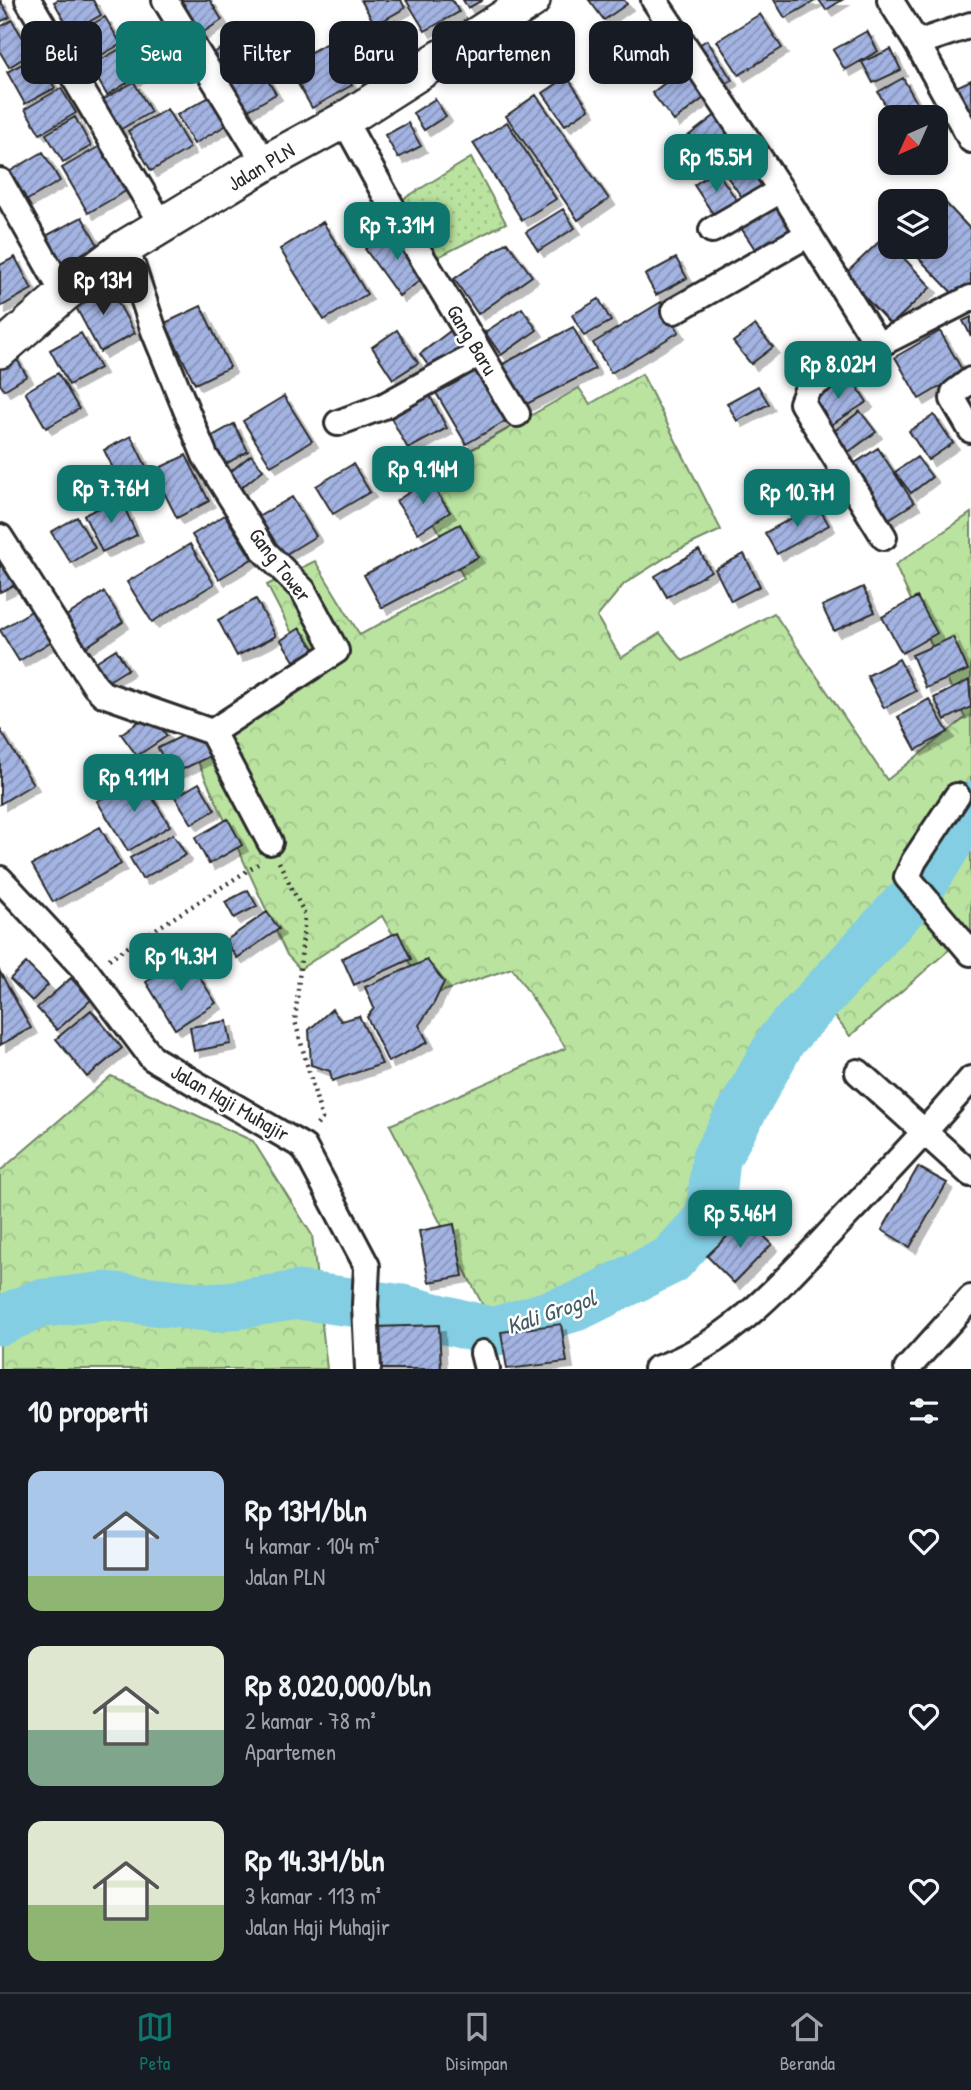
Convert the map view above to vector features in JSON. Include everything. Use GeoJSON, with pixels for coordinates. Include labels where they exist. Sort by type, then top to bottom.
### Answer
{"type":"FeatureCollection","features":[{"type":"Feature","properties":{"kind":"street"},"geometry":{"type":"LineString","coordinates":[[28,0],[162,225]]}},
{"type":"Feature","properties":{"kind":"street"},"geometry":{"type":"LineString","coordinates":[[165,0],[265,163]]}},
{"type":"Feature","properties":{"kind":"street","name":"Jalan PLN"},"geometry":{"type":"LineString","coordinates":[[0,350],[64,294],[126,247],[265,163],[344,120],[533,0]]}},
{"type":"Feature","properties":{"kind":"street"},"geometry":{"type":"LineString","coordinates":[[654,0],[781,190],[878,345]]}},
{"type":"Feature","properties":{"kind":"street"},"geometry":{"type":"LineString","coordinates":[[890,0],[918,43],[971,140]]}},
{"type":"Feature","properties":{"kind":"street"},"geometry":{"type":"LineString","coordinates":[[918,43],[971,25]]}},
{"type":"Feature","properties":{"kind":"street","name":"Gang Baru"},"geometry":{"type":"LineString","coordinates":[[344,120],[394,211],[517,414]]}},
{"type":"Feature","properties":{"kind":"street"},"geometry":{"type":"LineString","coordinates":[[0,181],[64,294]]}},
{"type":"Feature","properties":{"kind":"street"},"geometry":{"type":"LineString","coordinates":[[712,230],[781,190]]}},
{"type":"Feature","properties":{"kind":"street"},"geometry":{"type":"LineString","coordinates":[[674,311],[809,234]]}},
{"type":"Feature","properties":{"kind":"street","name":"Gang Tower"},"geometry":{"type":"LineString","coordinates":[[126,247],[154,331],[205,456],[265,552],[303,590],[335,651],[212,732]]}},
{"type":"Feature","properties":{"kind":"street"},"geometry":{"type":"LineString","coordinates":[[884,537],[802,403],[808,388],[878,345],[971,299]]}},
{"type":"Feature","properties":{"kind":"street"},"geometry":{"type":"LineString","coordinates":[[338,423],[384,406],[480,353]]}},
{"type":"Feature","properties":{"kind":"street"},"geometry":{"type":"LineString","coordinates":[[971,380],[954,393],[953,399],[971,430]]}},
{"type":"Feature","properties":{"kind":"street"},"geometry":{"type":"LineString","coordinates":[[0,537],[94,686],[103,694],[212,732],[270,842]]}},
{"type":"Feature","properties":{"kind":"street"},"geometry":{"type":"LineString","coordinates":[[957,796],[914,861],[907,877],[971,953]]}},
{"type":"Feature","properties":{"kind":"street","name":"Jalan Haji Muhajir"},"geometry":{"type":"LineString","coordinates":[[0,879],[87,972],[152,1058],[304,1147],[367,1265],[365,1305],[368,1369]]}},
{"type":"Feature","properties":{"kind":"street"},"geometry":{"type":"LineString","coordinates":[[858,1072],[971,1174]]}},
{"type":"Feature","properties":{"kind":"street"},"geometry":{"type":"LineString","coordinates":[[656,1369],[706,1348],[775,1290],[926,1132],[971,1079]]}},
{"type":"Feature","properties":{"kind":"street"},"geometry":{"type":"LineString","coordinates":[[907,1369],[971,1298]]}},
{"type":"Feature","properties":{"kind":"path"},"geometry":{"type":"LineString","coordinates":[[87,972],[259,863],[270,842]]}},
{"type":"Feature","properties":{"kind":"path"},"geometry":{"type":"LineString","coordinates":[[270,842],[305,915],[295,1021],[322,1119],[304,1147]]}},
{"type":"Feature","properties":{"kind":"green space"},"geometry":{"type":"Polygon","coordinates":[[[471,158],[506,223],[436,258],[400,201],[471,158]]]}},
{"type":"Feature","properties":{"kind":"green space"},"geometry":{"type":"Polygon","coordinates":[[[642,374],[721,530],[676,551],[624,584],[597,617],[621,658],[660,633],[683,661],[774,613],[887,780],[965,718],[895,565],[971,513],[971,936],[959,941],[850,1036],[815,991],[754,1067],[692,1221],[628,1267],[494,1327],[390,1125],[566,1048],[512,968],[429,996],[382,916],[300,969],[287,955],[192,749],[311,670],[267,585],[315,561],[360,635],[464,578],[413,483],[579,388],[590,404],[642,374]]]}},
{"type":"Feature","properties":{"kind":"green space"},"geometry":{"type":"Polygon","coordinates":[[[111,1076],[253,1141],[312,1235],[327,1369],[0,1369],[0,1171],[111,1076]]]}},
{"type":"Feature","properties":{"kind":"building"},"geometry":{"type":"Polygon","coordinates":[[[0,0],[10,17],[0,22],[0,0]]]}},
{"type":"Feature","properties":{"kind":"building"},"geometry":{"type":"Polygon","coordinates":[[[93,0],[101,15],[90,21],[65,21],[54,2],[93,0]]]}},
{"type":"Feature","properties":{"kind":"building"},"geometry":{"type":"Polygon","coordinates":[[[174,0],[210,0],[222,20],[206,30],[206,21],[187,21],[174,0]]]}},
{"type":"Feature","properties":{"kind":"building"},"geometry":{"type":"Polygon","coordinates":[[[361,0],[401,0],[405,8],[382,21],[373,21],[361,0]]]}},
{"type":"Feature","properties":{"kind":"building"},"geometry":{"type":"Polygon","coordinates":[[[406,0],[452,0],[459,12],[443,21],[432,21],[432,27],[425,31],[406,0]]]}},
{"type":"Feature","properties":{"kind":"building"},"geometry":{"type":"Polygon","coordinates":[[[463,0],[483,0],[468,8],[463,0]]]}},
{"type":"Feature","properties":{"kind":"building"},"geometry":{"type":"Polygon","coordinates":[[[589,0],[624,0],[627,4],[604,20],[589,0]]]}},
{"type":"Feature","properties":{"kind":"building"},"geometry":{"type":"Polygon","coordinates":[[[774,0],[814,0],[815,1],[785,18],[774,0]]]}},
{"type":"Feature","properties":{"kind":"building"},"geometry":{"type":"Polygon","coordinates":[[[819,0],[842,0],[826,10],[819,0]]]}},
{"type":"Feature","properties":{"kind":"building"},"geometry":{"type":"Polygon","coordinates":[[[760,14],[782,48],[739,75],[717,41],[760,14]]]}},
{"type":"Feature","properties":{"kind":"building"},"geometry":{"type":"Polygon","coordinates":[[[105,17],[116,36],[116,47],[102,55],[102,21],[98,21],[105,17]]]}},
{"type":"Feature","properties":{"kind":"building"},"geometry":{"type":"Polygon","coordinates":[[[12,20],[21,35],[21,60],[9,67],[0,52],[0,27],[12,20]]]}},
{"type":"Feature","properties":{"kind":"building"},"geometry":{"type":"Polygon","coordinates":[[[867,31],[878,51],[845,70],[833,50],[867,31]]]}},
{"type":"Feature","properties":{"kind":"building"},"geometry":{"type":"Polygon","coordinates":[[[707,40],[732,80],[720,87],[695,47],[707,40]]]}},
{"type":"Feature","properties":{"kind":"building"},"geometry":{"type":"Polygon","coordinates":[[[327,43],[329,46],[329,84],[352,85],[312,108],[298,84],[315,84],[315,50],[327,43]]]}},
{"type":"Feature","properties":{"kind":"building"},"geometry":{"type":"Polygon","coordinates":[[[220,49],[220,79],[206,58],[220,49]]]}},
{"type":"Feature","properties":{"kind":"building"},"geometry":{"type":"Polygon","coordinates":[[[891,49],[901,70],[873,83],[862,62],[891,49]]]}},
{"type":"Feature","properties":{"kind":"building"},"geometry":{"type":"Polygon","coordinates":[[[116,51],[116,84],[125,84],[107,95],[101,84],[102,59],[116,51]]]}},
{"type":"Feature","properties":{"kind":"building"},"geometry":{"type":"Polygon","coordinates":[[[21,65],[21,84],[53,84],[55,88],[25,104],[7,72],[21,65]]]}},
{"type":"Feature","properties":{"kind":"building"},"geometry":{"type":"Polygon","coordinates":[[[693,74],[709,94],[674,121],[652,93],[664,84],[693,84],[693,74]]]}},
{"type":"Feature","properties":{"kind":"building"},"geometry":{"type":"Polygon","coordinates":[[[903,78],[918,105],[885,105],[878,92],[903,78]]]}},
{"type":"Feature","properties":{"kind":"building"},"geometry":{"type":"Polygon","coordinates":[[[971,80],[971,128],[952,89],[971,80]]]}},
{"type":"Feature","properties":{"kind":"building"},"geometry":{"type":"Polygon","coordinates":[[[135,84],[151,112],[116,132],[99,102],[135,84]]]}},
{"type":"Feature","properties":{"kind":"building"},"geometry":{"type":"Polygon","coordinates":[[[222,84],[270,84],[276,94],[240,115],[222,84]]]}},
{"type":"Feature","properties":{"kind":"building"},"geometry":{"type":"Polygon","coordinates":[[[556,84],[572,84],[589,109],[565,125],[543,93],[556,84]]]}},
{"type":"Feature","properties":{"kind":"building"},"geometry":{"type":"Polygon","coordinates":[[[61,88],[76,113],[40,134],[25,109],[61,88]]]}},
{"type":"Feature","properties":{"kind":"building"},"geometry":{"type":"Polygon","coordinates":[[[213,95],[230,123],[194,144],[177,115],[213,95]]]}},
{"type":"Feature","properties":{"kind":"building"},"geometry":{"type":"Polygon","coordinates":[[[536,95],[609,199],[578,220],[506,116],[536,95]]]}},
{"type":"Feature","properties":{"kind":"building"},"geometry":{"type":"Polygon","coordinates":[[[435,99],[446,116],[424,130],[413,113],[435,99]]]}},
{"type":"Feature","properties":{"kind":"building"},"geometry":{"type":"Polygon","coordinates":[[[167,109],[190,148],[151,171],[128,131],[167,109]]]}},
{"type":"Feature","properties":{"kind":"building"},"geometry":{"type":"Polygon","coordinates":[[[722,110],[740,135],[701,163],[683,140],[722,110]]]}},
{"type":"Feature","properties":{"kind":"building"},"geometry":{"type":"Polygon","coordinates":[[[75,117],[91,146],[63,162],[46,134],[75,117]]]}},
{"type":"Feature","properties":{"kind":"building"},"geometry":{"type":"Polygon","coordinates":[[[507,122],[556,199],[522,220],[473,143],[507,122]]]}},
{"type":"Feature","properties":{"kind":"building"},"geometry":{"type":"Polygon","coordinates":[[[408,123],[421,146],[398,158],[385,135],[408,123]]]}},
{"type":"Feature","properties":{"kind":"building"},"geometry":{"type":"Polygon","coordinates":[[[100,146],[126,191],[88,213],[62,168],[100,146]]]}},
{"type":"Feature","properties":{"kind":"building"},"geometry":{"type":"Polygon","coordinates":[[[747,148],[771,180],[744,200],[720,167],[747,148]]]}},
{"type":"Feature","properties":{"kind":"building"},"geometry":{"type":"Polygon","coordinates":[[[43,152],[60,181],[24,202],[7,173],[43,152]]]}},
{"type":"Feature","properties":{"kind":"building"},"geometry":{"type":"Polygon","coordinates":[[[716,170],[738,202],[715,217],[694,185],[716,170]]]}},
{"type":"Feature","properties":{"kind":"building"},"geometry":{"type":"Polygon","coordinates":[[[776,197],[800,232],[761,258],[737,222],[776,197]]]}},
{"type":"Feature","properties":{"kind":"building"},"geometry":{"type":"Polygon","coordinates":[[[948,206],[971,230],[971,290],[960,301],[920,259],[948,259],[948,206]]]}},
{"type":"Feature","properties":{"kind":"building"},"geometry":{"type":"Polygon","coordinates":[[[563,209],[575,228],[538,251],[526,232],[563,209]]]}},
{"type":"Feature","properties":{"kind":"building"},"geometry":{"type":"Polygon","coordinates":[[[82,217],[98,245],[58,267],[42,238],[82,217]]]}},
{"type":"Feature","properties":{"kind":"building"},"geometry":{"type":"Polygon","coordinates":[[[323,222],[367,294],[324,320],[280,249],[323,222]]]}},
{"type":"Feature","properties":{"kind":"building"},"geometry":{"type":"Polygon","coordinates":[[[395,227],[429,274],[399,296],[365,249],[395,227]]]}},
{"type":"Feature","properties":{"kind":"building"},"geometry":{"type":"Polygon","coordinates":[[[507,242],[532,276],[478,314],[454,279],[507,242]]]}},
{"type":"Feature","properties":{"kind":"building"},"geometry":{"type":"Polygon","coordinates":[[[878,243],[878,259],[905,259],[931,287],[891,325],[844,275],[878,243]]]}},
{"type":"Feature","properties":{"kind":"building"},"geometry":{"type":"Polygon","coordinates":[[[15,257],[32,289],[0,307],[0,265],[15,257]]]}},
{"type":"Feature","properties":{"kind":"building"},"geometry":{"type":"Polygon","coordinates":[[[676,258],[687,278],[656,295],[645,275],[676,258]]]}},
{"type":"Feature","properties":{"kind":"building"},"geometry":{"type":"Polygon","coordinates":[[[106,281],[135,333],[100,352],[72,300],[106,281]]]}},
{"type":"Feature","properties":{"kind":"building"},"geometry":{"type":"Polygon","coordinates":[[[599,299],[611,321],[584,336],[572,315],[599,299]]]}},
{"type":"Feature","properties":{"kind":"building"},"geometry":{"type":"Polygon","coordinates":[[[661,302],[679,332],[611,373],[593,343],[661,302]]]}},
{"type":"Feature","properties":{"kind":"building"},"geometry":{"type":"Polygon","coordinates":[[[201,306],[230,367],[195,384],[165,323],[201,306]]]}},
{"type":"Feature","properties":{"kind":"building"},"geometry":{"type":"Polygon","coordinates":[[[522,308],[537,330],[501,355],[485,332],[522,308]]]}},
{"type":"Feature","properties":{"kind":"building"},"geometry":{"type":"Polygon","coordinates":[[[971,317],[971,336],[963,321],[971,317]]]}},
{"type":"Feature","properties":{"kind":"building"},"geometry":{"type":"Polygon","coordinates":[[[458,325],[471,344],[433,372],[420,354],[458,325]]]}},
{"type":"Feature","properties":{"kind":"building"},"geometry":{"type":"Polygon","coordinates":[[[755,325],[773,347],[751,364],[733,342],[755,325]]]}},
{"type":"Feature","properties":{"kind":"building"},"geometry":{"type":"Polygon","coordinates":[[[573,327],[595,369],[521,407],[499,366],[573,327]]]}},
{"type":"Feature","properties":{"kind":"building"},"geometry":{"type":"Polygon","coordinates":[[[397,330],[418,363],[393,379],[372,347],[397,330]]]}},
{"type":"Feature","properties":{"kind":"building"},"geometry":{"type":"Polygon","coordinates":[[[940,331],[964,373],[919,399],[895,357],[940,331]]]}},
{"type":"Feature","properties":{"kind":"building"},"geometry":{"type":"Polygon","coordinates":[[[81,333],[100,368],[69,385],[50,350],[81,333]]]}},
{"type":"Feature","properties":{"kind":"building"},"geometry":{"type":"Polygon","coordinates":[[[13,353],[27,376],[4,390],[0,384],[0,361],[13,353]]]}},
{"type":"Feature","properties":{"kind":"building"},"geometry":{"type":"Polygon","coordinates":[[[481,365],[511,418],[466,444],[435,391],[481,365]]]}},
{"type":"Feature","properties":{"kind":"building"},"geometry":{"type":"Polygon","coordinates":[[[58,373],[79,409],[46,428],[25,392],[58,373]]]}},
{"type":"Feature","properties":{"kind":"building"},"geometry":{"type":"Polygon","coordinates":[[[849,374],[867,402],[826,428],[808,400],[849,374]]]}},
{"type":"Feature","properties":{"kind":"building"},"geometry":{"type":"Polygon","coordinates":[[[758,386],[769,404],[737,421],[727,403],[758,386]]]}},
{"type":"Feature","properties":{"kind":"building"},"geometry":{"type":"Polygon","coordinates":[[[429,394],[447,428],[408,449],[390,416],[429,394]]]}},
{"type":"Feature","properties":{"kind":"building"},"geometry":{"type":"Polygon","coordinates":[[[284,396],[312,441],[271,466],[243,421],[284,396]]]}},
{"type":"Feature","properties":{"kind":"building"},"geometry":{"type":"Polygon","coordinates":[[[860,411],[876,432],[843,456],[828,436],[860,411]]]}},
{"type":"Feature","properties":{"kind":"building"},"geometry":{"type":"Polygon","coordinates":[[[934,415],[953,443],[928,460],[909,431],[934,415]]]}},
{"type":"Feature","properties":{"kind":"building"},"geometry":{"type":"Polygon","coordinates":[[[234,424],[248,451],[217,469],[202,442],[234,424]]]}},
{"type":"Feature","properties":{"kind":"building"},"geometry":{"type":"Polygon","coordinates":[[[131,436],[146,466],[118,479],[104,450],[131,436]]]}},
{"type":"Feature","properties":{"kind":"building"},"geometry":{"type":"Polygon","coordinates":[[[878,448],[914,503],[878,526],[843,471],[878,448]]]}},
{"type":"Feature","properties":{"kind":"building"},"geometry":{"type":"Polygon","coordinates":[[[186,455],[209,501],[177,518],[153,471],[186,455]]]}},
{"type":"Feature","properties":{"kind":"building"},"geometry":{"type":"Polygon","coordinates":[[[251,455],[263,470],[236,492],[224,477],[251,455]]]}},
{"type":"Feature","properties":{"kind":"building"},"geometry":{"type":"Polygon","coordinates":[[[917,457],[932,477],[911,493],[895,472],[917,457]]]}},
{"type":"Feature","properties":{"kind":"building"},"geometry":{"type":"Polygon","coordinates":[[[353,464],[370,492],[333,514],[316,486],[353,464]]]}},
{"type":"Feature","properties":{"kind":"building"},"geometry":{"type":"Polygon","coordinates":[[[428,480],[450,512],[418,533],[396,501],[428,480]]]}},
{"type":"Feature","properties":{"kind":"building"},"geometry":{"type":"Polygon","coordinates":[[[807,483],[816,497],[790,513],[781,499],[807,483]]]}},
{"type":"Feature","properties":{"kind":"building"},"geometry":{"type":"Polygon","coordinates":[[[292,497],[316,536],[278,559],[253,520],[292,497]]]}},
{"type":"Feature","properties":{"kind":"building"},"geometry":{"type":"Polygon","coordinates":[[[120,498],[137,535],[102,552],[84,515],[120,498]]]}},
{"type":"Feature","properties":{"kind":"building"},"geometry":{"type":"Polygon","coordinates":[[[817,504],[829,525],[777,554],[765,533],[817,504]]]}},
{"type":"Feature","properties":{"kind":"building"},"geometry":{"type":"Polygon","coordinates":[[[225,515],[252,559],[219,579],[192,535],[225,515]]]}},
{"type":"Feature","properties":{"kind":"building"},"geometry":{"type":"Polygon","coordinates":[[[77,517],[95,548],[71,563],[51,532],[77,517]]]}},
{"type":"Feature","properties":{"kind":"building"},"geometry":{"type":"Polygon","coordinates":[[[460,524],[478,557],[382,608],[364,575],[460,524]]]}},
{"type":"Feature","properties":{"kind":"building"},"geometry":{"type":"Polygon","coordinates":[[[190,544],[214,584],[152,622],[127,582],[190,544]]]}},
{"type":"Feature","properties":{"kind":"building"},"geometry":{"type":"Polygon","coordinates":[[[699,550],[711,571],[667,597],[655,576],[699,550]]]}},
{"type":"Feature","properties":{"kind":"building"},"geometry":{"type":"Polygon","coordinates":[[[0,554],[21,582],[0,592],[0,554]]]}},
{"type":"Feature","properties":{"kind":"building"},"geometry":{"type":"Polygon","coordinates":[[[744,554],[760,586],[731,601],[715,569],[744,554]]]}},
{"type":"Feature","properties":{"kind":"building"},"geometry":{"type":"Polygon","coordinates":[[[863,587],[875,612],[834,631],[822,606],[863,587]]]}},
{"type":"Feature","properties":{"kind":"building"},"geometry":{"type":"Polygon","coordinates":[[[104,592],[123,622],[80,651],[60,620],[104,592]]]}},
{"type":"Feature","properties":{"kind":"building"},"geometry":{"type":"Polygon","coordinates":[[[917,597],[937,633],[902,653],[882,617],[917,597]]]}},
{"type":"Feature","properties":{"kind":"building"},"geometry":{"type":"Polygon","coordinates":[[[256,599],[276,636],[237,656],[218,620],[256,599]]]}},
{"type":"Feature","properties":{"kind":"building"},"geometry":{"type":"Polygon","coordinates":[[[38,607],[57,638],[19,661],[0,630],[38,607]]]}},
{"type":"Feature","properties":{"kind":"building"},"geometry":{"type":"Polygon","coordinates":[[[300,628],[314,649],[294,661],[281,640],[300,628]]]}},
{"type":"Feature","properties":{"kind":"building"},"geometry":{"type":"Polygon","coordinates":[[[953,637],[968,670],[926,688],[912,655],[953,637]]]}},
{"type":"Feature","properties":{"kind":"building"},"geometry":{"type":"Polygon","coordinates":[[[116,649],[128,669],[107,682],[94,663],[116,649]]]}},
{"type":"Feature","properties":{"kind":"building"},"geometry":{"type":"Polygon","coordinates":[[[899,659],[916,691],[884,708],[867,676],[899,659]]]}},
{"type":"Feature","properties":{"kind":"building"},"geometry":{"type":"Polygon","coordinates":[[[969,680],[971,707],[945,720],[934,698],[969,680]]]}},
{"type":"Feature","properties":{"kind":"building"},"geometry":{"type":"Polygon","coordinates":[[[929,699],[948,732],[916,750],[898,717],[929,699]]]}},
{"type":"Feature","properties":{"kind":"building"},"geometry":{"type":"Polygon","coordinates":[[[151,713],[167,736],[137,756],[121,734],[151,713]]]}},
{"type":"Feature","properties":{"kind":"building"},"geometry":{"type":"Polygon","coordinates":[[[0,729],[33,784],[0,804],[0,729]]]}},
{"type":"Feature","properties":{"kind":"building"},"geometry":{"type":"Polygon","coordinates":[[[196,729],[210,756],[171,775],[158,748],[196,729]]]}},
{"type":"Feature","properties":{"kind":"building"},"geometry":{"type":"Polygon","coordinates":[[[139,776],[170,826],[128,851],[97,801],[139,776]]]}},
{"type":"Feature","properties":{"kind":"building"},"geometry":{"type":"Polygon","coordinates":[[[199,783],[215,810],[192,824],[175,797],[199,783]]]}},
{"type":"Feature","properties":{"kind":"building"},"geometry":{"type":"Polygon","coordinates":[[[228,819],[242,845],[209,864],[195,838],[228,819]]]}},
{"type":"Feature","properties":{"kind":"building"},"geometry":{"type":"Polygon","coordinates":[[[100,827],[121,864],[53,902],[32,865],[100,827]]]}},
{"type":"Feature","properties":{"kind":"building"},"geometry":{"type":"Polygon","coordinates":[[[173,834],[186,855],[142,879],[130,858],[173,834]]]}},
{"type":"Feature","properties":{"kind":"building"},"geometry":{"type":"Polygon","coordinates":[[[248,890],[257,906],[234,918],[225,902],[248,890]]]}},
{"type":"Feature","properties":{"kind":"building"},"geometry":{"type":"Polygon","coordinates":[[[267,912],[279,929],[237,958],[225,941],[267,912]]]}},
{"type":"Feature","properties":{"kind":"building"},"geometry":{"type":"Polygon","coordinates":[[[398,932],[411,959],[354,985],[342,958],[398,932]]]}},
{"type":"Feature","properties":{"kind":"building"},"geometry":{"type":"Polygon","coordinates":[[[187,957],[216,1003],[175,1029],[146,982],[187,957]]]}},
{"type":"Feature","properties":{"kind":"building"},"geometry":{"type":"Polygon","coordinates":[[[427,960],[444,982],[419,1025],[428,1042],[388,1062],[367,1017],[374,1008],[365,987],[427,960]]]}},
{"type":"Feature","properties":{"kind":"building"},"geometry":{"type":"Polygon","coordinates":[[[26,963],[48,985],[32,1001],[10,979],[26,963]]]}},
{"type":"Feature","properties":{"kind":"building"},"geometry":{"type":"Polygon","coordinates":[[[0,972],[31,1028],[0,1045],[0,972]]]}},
{"type":"Feature","properties":{"kind":"building"},"geometry":{"type":"Polygon","coordinates":[[[71,978],[91,1000],[57,1030],[37,1008],[71,978]]]}},
{"type":"Feature","properties":{"kind":"building"},"geometry":{"type":"Polygon","coordinates":[[[332,1009],[341,1021],[359,1016],[382,1064],[332,1081],[330,1071],[311,1065],[309,1030],[332,1009]]]}},
{"type":"Feature","properties":{"kind":"building"},"geometry":{"type":"Polygon","coordinates":[[[91,1010],[122,1048],[87,1077],[56,1039],[91,1010]]]}},
{"type":"Feature","properties":{"kind":"building"},"geometry":{"type":"Polygon","coordinates":[[[227,1021],[231,1044],[194,1051],[190,1027],[227,1021]]]}},
{"type":"Feature","properties":{"kind":"building"},"geometry":{"type":"Polygon","coordinates":[[[918,1167],[947,1183],[910,1247],[882,1230],[918,1167]]]}},
{"type":"Feature","properties":{"kind":"building"},"geometry":{"type":"Polygon","coordinates":[[[746,1218],[772,1244],[734,1283],[707,1256],[746,1218]]]}},
{"type":"Feature","properties":{"kind":"building"},"geometry":{"type":"Polygon","coordinates":[[[454,1224],[463,1276],[429,1282],[419,1231],[454,1224]]]}},
{"type":"Feature","properties":{"kind":"building"},"geometry":{"type":"Polygon","coordinates":[[[561,1324],[567,1362],[507,1369],[501,1332],[561,1324]]]}},
{"type":"Feature","properties":{"kind":"building"},"geometry":{"type":"Polygon","coordinates":[[[439,1325],[441,1369],[377,1369],[375,1327],[439,1325]]]}},
{"type":"Feature","properties":{"kind":"waterway","name":"Kali Grogol"},"geometry":{"type":"LineString","coordinates":[[921,887],[971,806]]}},
{"type":"Feature","properties":{"kind":"waterway","name":"Kali Grogol"},"geometry":{"type":"LineString","coordinates":[[0,1321],[38,1304],[106,1296],[216,1308],[298,1295],[403,1309],[493,1332],[578,1306],[671,1260],[710,1217],[716,1158],[782,1039],[904,906]]}}]}
